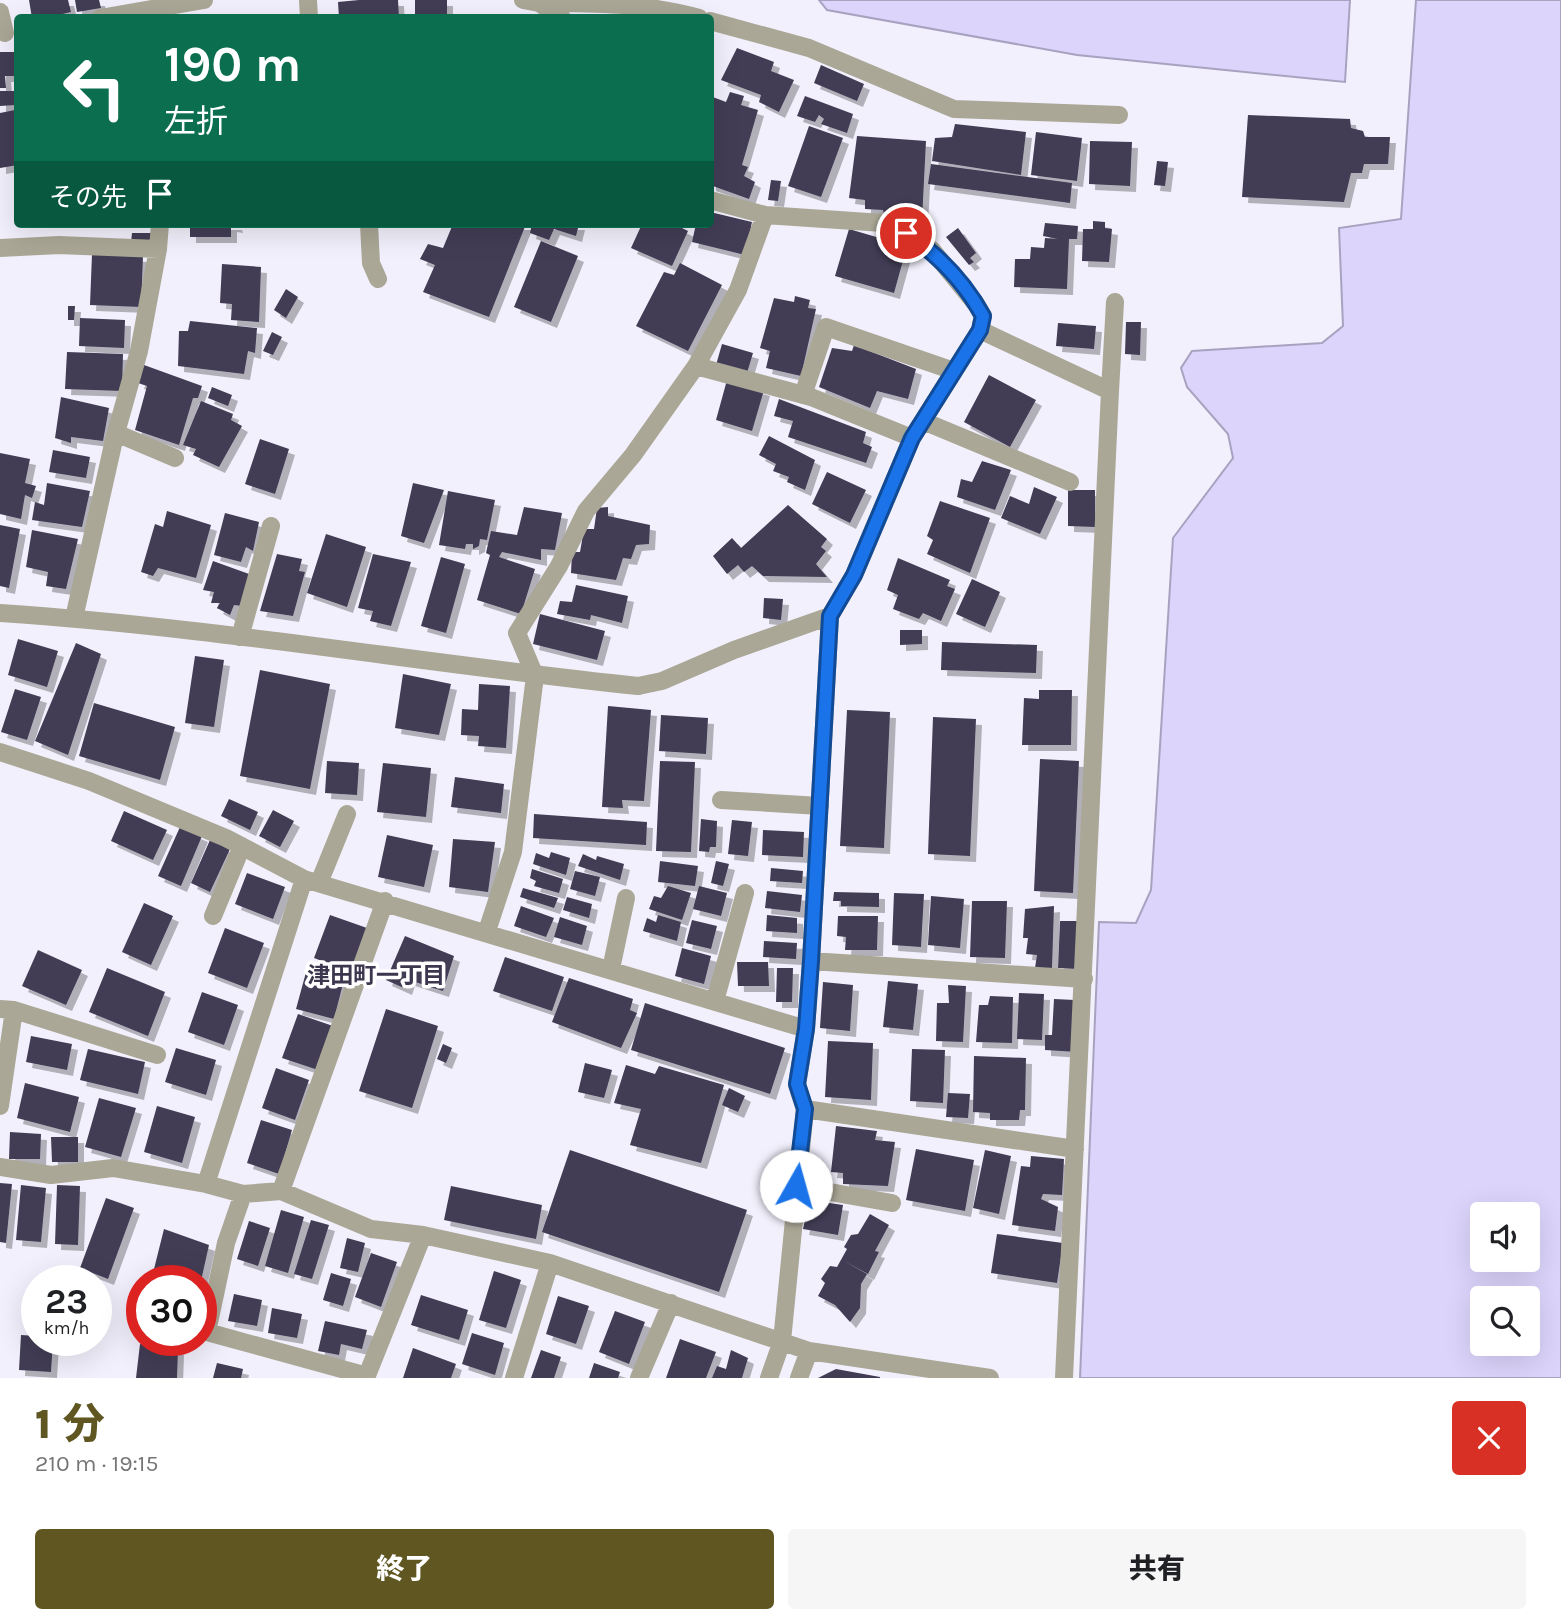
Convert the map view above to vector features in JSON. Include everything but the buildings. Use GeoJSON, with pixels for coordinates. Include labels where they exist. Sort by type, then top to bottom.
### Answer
{"type":"FeatureCollection","features":[{"type":"Feature","properties":{"kind":"street"},"geometry":{"type":"LineString","coordinates":[[142,14],[163,12],[193,1]]}},
{"type":"Feature","properties":{"kind":"street"},"geometry":{"type":"LineString","coordinates":[[531,1],[664,4],[689,14]]}},
{"type":"Feature","properties":{"kind":"street"},"geometry":{"type":"LineString","coordinates":[[531,1],[555,14]]}},
{"type":"Feature","properties":{"kind":"street"},"geometry":{"type":"LineString","coordinates":[[0,12],[7,33]]}},
{"type":"Feature","properties":{"kind":"street"},"geometry":{"type":"LineString","coordinates":[[714,22],[809,48],[954,109],[1119,115]]}},
{"type":"Feature","properties":{"kind":"street"},"geometry":{"type":"LineString","coordinates":[[714,201],[765,215],[883,223],[906,233],[932,250],[983,316],[980,330],[912,438],[854,575],[830,616],[811,961],[806,1029],[797,1084],[805,1109],[782,1341],[769,1378]]}},
{"type":"Feature","properties":{"kind":"street"},"geometry":{"type":"LineString","coordinates":[[487,931],[513,852],[535,676],[517,634],[559,566],[586,510],[633,456],[696,366],[738,290],[765,215]]}},
{"type":"Feature","properties":{"kind":"street"},"geometry":{"type":"LineString","coordinates":[[74,618],[116,433],[139,351],[160,228]]}},
{"type":"Feature","properties":{"kind":"street"},"geometry":{"type":"LineString","coordinates":[[369,228],[371,263],[378,279]]}},
{"type":"Feature","properties":{"kind":"street"},"geometry":{"type":"LineString","coordinates":[[0,248],[59,245],[158,249]]}},
{"type":"Feature","properties":{"kind":"street"},"geometry":{"type":"LineString","coordinates":[[1064,1378],[1115,302]]}},
{"type":"Feature","properties":{"kind":"street"},"geometry":{"type":"LineString","coordinates":[[803,395],[827,327],[954,371]]}},
{"type":"Feature","properties":{"kind":"street"},"geometry":{"type":"LineString","coordinates":[[980,330],[1111,391]]}},
{"type":"Feature","properties":{"kind":"street"},"geometry":{"type":"LineString","coordinates":[[696,366],[803,395],[912,438]]}},
{"type":"Feature","properties":{"kind":"street"},"geometry":{"type":"LineString","coordinates":[[923,421],[1070,482]]}},
{"type":"Feature","properties":{"kind":"street"},"geometry":{"type":"LineString","coordinates":[[116,433],[175,458]]}},
{"type":"Feature","properties":{"kind":"street"},"geometry":{"type":"LineString","coordinates":[[240,637],[271,526]]}},
{"type":"Feature","properties":{"kind":"street"},"geometry":{"type":"LineString","coordinates":[[0,613],[74,618],[535,676],[638,686],[662,681],[734,650],[830,616]]}},
{"type":"Feature","properties":{"kind":"street"},"geometry":{"type":"LineString","coordinates":[[0,752],[89,781],[242,846],[312,881],[487,931],[806,1029]]}},
{"type":"Feature","properties":{"kind":"street"},"geometry":{"type":"LineString","coordinates":[[722,800],[820,806]]}},
{"type":"Feature","properties":{"kind":"street"},"geometry":{"type":"LineString","coordinates":[[206,1184],[312,881],[347,814]]}},
{"type":"Feature","properties":{"kind":"street"},"geometry":{"type":"LineString","coordinates":[[213,916],[242,846]]}},
{"type":"Feature","properties":{"kind":"street"},"geometry":{"type":"LineString","coordinates":[[715,1001],[745,893]]}},
{"type":"Feature","properties":{"kind":"street"},"geometry":{"type":"LineString","coordinates":[[611,969],[626,898]]}},
{"type":"Feature","properties":{"kind":"street"},"geometry":{"type":"LineString","coordinates":[[281,1191],[384,901]]}},
{"type":"Feature","properties":{"kind":"street"},"geometry":{"type":"LineString","coordinates":[[811,961],[1084,979]]}},
{"type":"Feature","properties":{"kind":"street"},"geometry":{"type":"LineString","coordinates":[[0,1106],[7,1010],[157,1055]]}},
{"type":"Feature","properties":{"kind":"street"},"geometry":{"type":"LineString","coordinates":[[805,1109],[1075,1149]]}},
{"type":"Feature","properties":{"kind":"street"},"geometry":{"type":"LineString","coordinates":[[0,1167],[51,1175],[113,1168],[206,1184],[243,1194],[281,1191],[371,1229],[423,1235],[550,1263],[810,1351],[990,1378]]}},
{"type":"Feature","properties":{"kind":"street"},"geometry":{"type":"LineString","coordinates":[[796,1186],[892,1203]]}},
{"type":"Feature","properties":{"kind":"street"},"geometry":{"type":"LineString","coordinates":[[243,1194],[226,1243],[207,1332],[367,1377],[423,1235]]}},
{"type":"Feature","properties":{"kind":"street"},"geometry":{"type":"LineString","coordinates":[[513,1378],[550,1263]]}},
{"type":"Feature","properties":{"kind":"street"},"geometry":{"type":"LineString","coordinates":[[639,1378],[671,1303]]}},
{"type":"Feature","properties":{"kind":"street"},"geometry":{"type":"LineString","coordinates":[[799,1378],[810,1351]]}},
{"type":"Feature","properties":{"kind":"shaded area"},"geometry":{"type":"Polygon","coordinates":[[[819,0],[1350,0],[1345,82],[1077,55],[827,10],[819,0]]]}},
{"type":"Feature","properties":{"kind":"shaded area"},"geometry":{"type":"Polygon","coordinates":[[[1416,0],[1561,0],[1561,1378],[1080,1378],[1099,922],[1136,923],[1151,890],[1173,538],[1233,458],[1228,434],[1187,387],[1181,368],[1192,351],[1322,343],[1343,326],[1339,228],[1401,219],[1416,0]]]}},
{"type":"Feature","properties":{"kind":"district","name":"津田町一丁目"},"geometry":{"type":"Point","coordinates":[376,975]}},
{"type":"Feature","properties":{"kind":"route"},"geometry":{"type":"LineString","coordinates":[[796,1186],[805,1109],[797,1084],[806,1029],[811,961],[830,616],[854,575],[912,438],[980,330],[983,316],[932,250],[906,233]]}}]}
